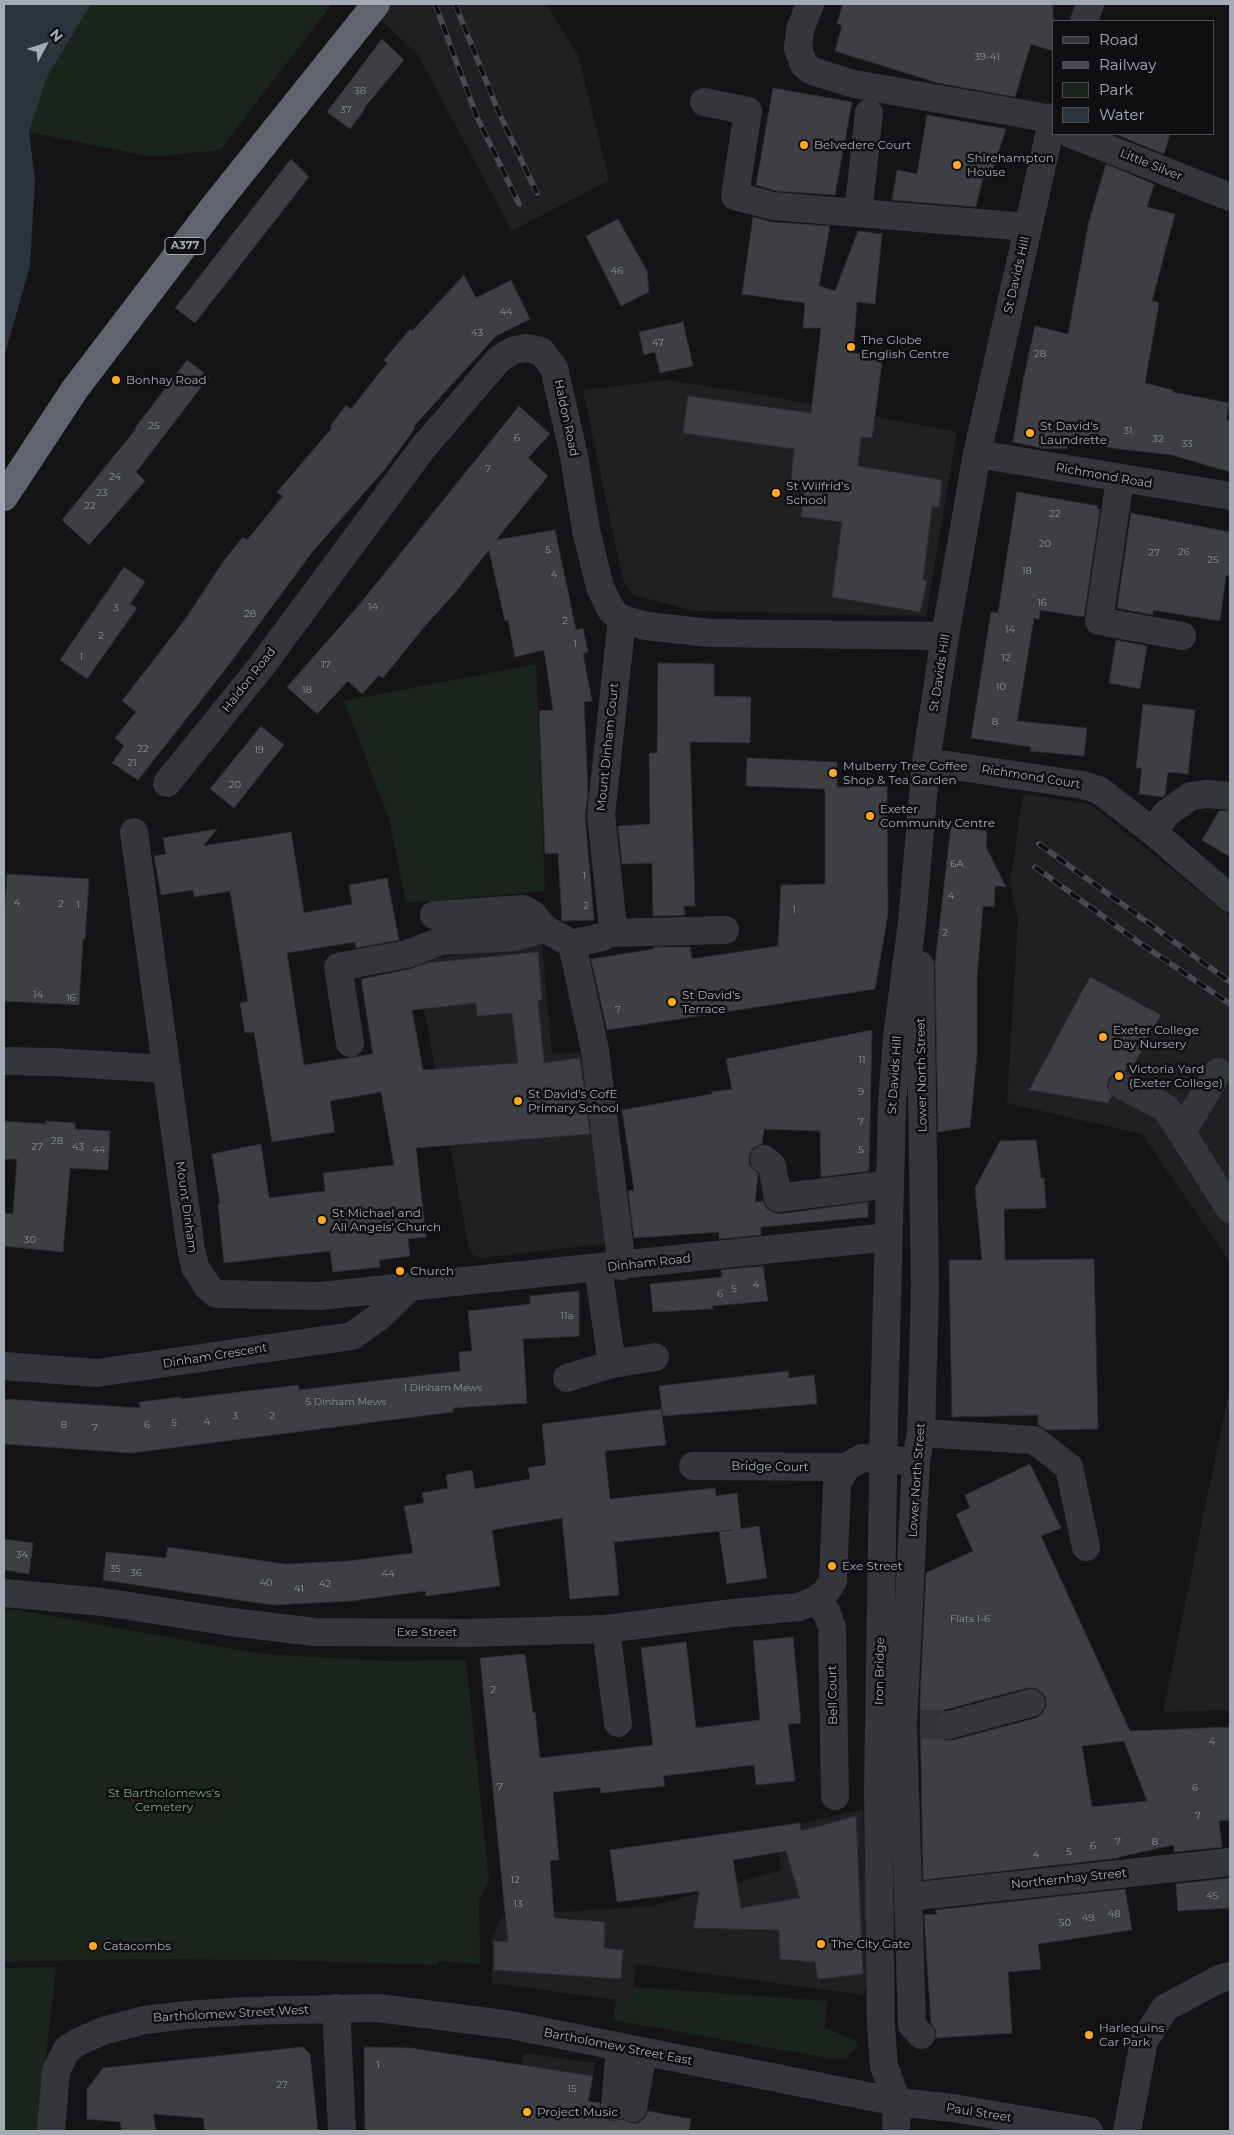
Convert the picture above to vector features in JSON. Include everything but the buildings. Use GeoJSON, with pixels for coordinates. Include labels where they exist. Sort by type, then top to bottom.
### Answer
{"type":"FeatureCollection","features":[{"type":"Feature","properties":{"kind":"highway","name":"A377"},"geometry":{"type":"LineString","coordinates":[[4,497],[75,389],[216,204],[376,4]]}},
{"type":"Feature","properties":{"kind":"street","name":"Little Silver"},"geometry":{"type":"LineString","coordinates":[[810,4],[800,30],[798,48],[804,65],[812,72],[854,84],[1052,123]]}},
{"type":"Feature","properties":{"kind":"street"},"geometry":{"type":"LineString","coordinates":[[1084,20],[1090,4]]}},
{"type":"Feature","properties":{"kind":"street"},"geometry":{"type":"LineString","coordinates":[[704,102],[748,111],[735,196],[773,206],[1028,227]]}},
{"type":"Feature","properties":{"kind":"street"},"geometry":{"type":"LineString","coordinates":[[858,213],[869,114]]}},
{"type":"Feature","properties":{"kind":"street","name":"St Davids Hill"},"geometry":{"type":"LineString","coordinates":[[888,1237],[893,1085],[912,922],[926,762],[945,636],[977,454],[1028,227],[1053,135]]}},
{"type":"Feature","properties":{"kind":"street","name":"Little Silver"},"geometry":{"type":"LineString","coordinates":[[1082,135],[1230,197]]}},
{"type":"Feature","properties":{"kind":"street","name":"Haldon Road"},"geometry":{"type":"LineString","coordinates":[[167,783],[260,668],[422,449],[499,359],[514,350],[526,348],[541,351],[554,368],[574,456],[586,530],[600,587],[611,610],[622,619]]}},
{"type":"Feature","properties":{"kind":"street","name":"Richmond Road"},"geometry":{"type":"LineString","coordinates":[[977,454],[1230,496]]}},
{"type":"Feature","properties":{"kind":"street"},"geometry":{"type":"LineString","coordinates":[[1120,479],[1099,621],[1182,636]]}},
{"type":"Feature","properties":{"kind":"street"},"geometry":{"type":"LineString","coordinates":[[622,619],[646,626],[710,633],[945,636]]}},
{"type":"Feature","properties":{"kind":"street","name":"Mount Dinham Court"},"geometry":{"type":"LineString","coordinates":[[609,933],[613,927],[601,815],[622,619]]}},
{"type":"Feature","properties":{"kind":"street","name":"Richmond Court"},"geometry":{"type":"LineString","coordinates":[[926,762],[1083,785],[1099,790],[1152,831],[1230,898]]}},
{"type":"Feature","properties":{"kind":"street"},"geometry":{"type":"LineString","coordinates":[[1152,831],[1167,813],[1191,796],[1207,794],[1230,796]]}},
{"type":"Feature","properties":{"kind":"street","name":"Mount Dinham"},"geometry":{"type":"LineString","coordinates":[[134,832],[148,944],[195,1267],[208,1287],[216,1294],[320,1296],[409,1288]]}},
{"type":"Feature","properties":{"kind":"street"},"geometry":{"type":"LineString","coordinates":[[434,916],[523,909],[532,914],[545,929],[572,944],[602,937],[609,933],[725,930]]}},
{"type":"Feature","properties":{"kind":"street","name":"Lower North Street"},"geometry":{"type":"LineString","coordinates":[[912,922],[919,948],[920,974],[924,1288],[920,1433],[916,1462],[908,1897],[912,2025],[920,2035]]}},
{"type":"Feature","properties":{"kind":"street"},"geometry":{"type":"LineString","coordinates":[[350,1043],[338,967],[406,954],[441,941],[514,937],[545,929]]}},
{"type":"Feature","properties":{"kind":"street"},"geometry":{"type":"LineString","coordinates":[[572,944],[595,1050],[610,1267],[612,1364]]}},
{"type":"Feature","properties":{"kind":"street"},"geometry":{"type":"LineString","coordinates":[[4,1061],[167,1069]]}},
{"type":"Feature","properties":{"kind":"street"},"geometry":{"type":"LineString","coordinates":[[1182,1132],[1218,1072]]}},
{"type":"Feature","properties":{"kind":"street"},"geometry":{"type":"LineString","coordinates":[[1123,1086],[1166,1108],[1230,1209]]}},
{"type":"Feature","properties":{"kind":"street"},"geometry":{"type":"LineString","coordinates":[[764,1159],[772,1166],[778,1198],[890,1184]]}},
{"type":"Feature","properties":{"kind":"street","name":"Dinham Road"},"geometry":{"type":"LineString","coordinates":[[409,1288],[463,1280],[610,1267],[888,1237]]}},
{"type":"Feature","properties":{"kind":"street","name":"Iron Bridge"},"geometry":{"type":"LineString","coordinates":[[888,1237],[878,1790],[881,2027],[884,2066],[897,2102]]}},
{"type":"Feature","properties":{"kind":"street","name":"Dinham Crescent"},"geometry":{"type":"LineString","coordinates":[[4,1366],[97,1373],[352,1336],[380,1316],[409,1288]]}},
{"type":"Feature","properties":{"kind":"street"},"geometry":{"type":"LineString","coordinates":[[567,1378],[612,1364],[655,1357]]}},
{"type":"Feature","properties":{"kind":"street"},"geometry":{"type":"LineString","coordinates":[[920,1433],[1034,1440],[1069,1467],[1086,1546]]}},
{"type":"Feature","properties":{"kind":"street"},"geometry":{"type":"LineString","coordinates":[[846,1467],[862,1458],[916,1462]]}},
{"type":"Feature","properties":{"kind":"street","name":"Bridge Court"},"geometry":{"type":"LineString","coordinates":[[693,1466],[846,1467]]}},
{"type":"Feature","properties":{"kind":"street","name":"Exe Street"},"geometry":{"type":"LineString","coordinates":[[4,1593],[103,1602],[231,1622],[315,1632],[468,1632],[606,1629],[798,1607],[826,1593],[833,1580],[837,1485],[846,1467]]}},
{"type":"Feature","properties":{"kind":"street","name":"Bell Court"},"geometry":{"type":"LineString","coordinates":[[815,1600],[827,1612],[832,1628],[835,1796]]}},
{"type":"Feature","properties":{"kind":"street"},"geometry":{"type":"LineString","coordinates":[[606,1629],[618,1722]]}},
{"type":"Feature","properties":{"kind":"street"},"geometry":{"type":"LineString","coordinates":[[949,1725],[1031,1703]]}},
{"type":"Feature","properties":{"kind":"street","name":"Northernhay Street"},"geometry":{"type":"LineString","coordinates":[[908,1897],[1230,1862]]}},
{"type":"Feature","properties":{"kind":"street"},"geometry":{"type":"LineString","coordinates":[[1127,2131],[1144,2041],[1165,2008],[1230,1976]]}},
{"type":"Feature","properties":{"kind":"street"},"geometry":{"type":"LineString","coordinates":[[336,2008],[342,2131]]}},
{"type":"Feature","properties":{"kind":"street","name":"Bartholomew Street East"},"geometry":{"type":"LineString","coordinates":[[336,2008],[378,2008],[511,2025],[897,2102]]}},
{"type":"Feature","properties":{"kind":"street","name":"Bartholomew Street West"},"geometry":{"type":"LineString","coordinates":[[51,2131],[56,2071],[67,2049],[103,2031],[144,2020],[245,2011],[336,2008]]}},
{"type":"Feature","properties":{"kind":"street"},"geometry":{"type":"LineString","coordinates":[[624,2107],[631,2050]]}},
{"type":"Feature","properties":{"kind":"street"},"geometry":{"type":"LineString","coordinates":[[896,2131],[897,2102]]}},
{"type":"Feature","properties":{"kind":"street","name":"Paul Street"},"geometry":{"type":"LineString","coordinates":[[897,2102],[953,2108],[1089,2131]]}},
{"type":"Feature","properties":{"kind":"shaded area"},"geometry":{"type":"Polygon","coordinates":[[[364,4],[546,4],[578,55],[609,180],[512,231],[418,55],[364,4]]]}},
{"type":"Feature","properties":{"kind":"shaded area","name":"St Wilfrid's School"},"geometry":{"type":"Polygon","coordinates":[[[665,380],[752,393],[957,432],[926,616],[694,611],[634,595],[623,581],[583,390],[665,380]]]}},
{"type":"Feature","properties":{"kind":"shaded area"},"geometry":{"type":"Polygon","coordinates":[[[1023,794],[1090,804],[1230,916],[1230,1262],[1142,1134],[1007,1103],[1018,919],[1010,885],[1023,794]]]}},
{"type":"Feature","properties":{"kind":"shaded area","name":"St David's CofE Primary School"},"geometry":{"type":"Polygon","coordinates":[[[542,944],[552,1054],[588,1052],[612,1243],[480,1258],[473,1255],[469,1248],[415,961],[542,944]]]}},
{"type":"Feature","properties":{"kind":"shaded area"},"geometry":{"type":"Polygon","coordinates":[[[1230,1386],[1230,1710],[1163,1712],[1230,1386]]]}},
{"type":"Feature","properties":{"kind":"shaded area"},"geometry":{"type":"Polygon","coordinates":[[[863,1809],[868,1980],[863,1995],[636,1964],[632,2002],[492,1983],[492,1938],[502,1916],[653,1906],[781,1870],[775,1830],[863,1809]]]}},
{"type":"Feature","properties":{"kind":"shaded area"},"geometry":{"type":"Polygon","coordinates":[[[524,2053],[595,2063],[584,2131],[512,2131],[524,2053]]]}},
{"type":"Feature","properties":{"kind":"green space"},"geometry":{"type":"Polygon","coordinates":[[[91,4],[332,4],[220,150],[152,157],[29,132],[47,77],[91,4]]]}},
{"type":"Feature","properties":{"kind":"green space"},"geometry":{"type":"Polygon","coordinates":[[[536,664],[545,891],[406,903],[389,819],[344,701],[536,664]]]}},
{"type":"Feature","properties":{"kind":"green space","name":"St Bartholomews's Cemetery"},"geometry":{"type":"Polygon","coordinates":[[[4,1609],[261,1654],[388,1661],[466,1660],[489,1881],[479,1900],[480,1964],[438,1961],[437,1965],[278,1960],[130,1959],[4,1962],[4,1609]]]}},
{"type":"Feature","properties":{"kind":"green space"},"geometry":{"type":"Polygon","coordinates":[[[56,1967],[38,2131],[4,2131],[4,1968],[56,1967]]]}},
{"type":"Feature","properties":{"kind":"green space"},"geometry":{"type":"Polygon","coordinates":[[[634,1987],[827,2001],[825,2028],[855,2040],[858,2046],[846,2058],[833,2059],[613,2020],[616,1999],[632,2001],[634,1987]]]}},
{"type":"Feature","properties":{"kind":"water"},"geometry":{"type":"Polygon","coordinates":[[[4,4],[91,4],[47,77],[29,132],[35,180],[30,266],[4,357],[4,4]]]}},
{"type":"Feature","properties":{"kind":"tunnel"},"geometry":{"type":"LineString","coordinates":[[920,1724],[949,1725]]}},
{"type":"Feature","properties":{"kind":"railway"},"geometry":{"type":"LineString","coordinates":[[435,4],[477,117],[519,204]]}},
{"type":"Feature","properties":{"kind":"railway"},"geometry":{"type":"LineString","coordinates":[[455,4],[499,113],[537,193]]}},
{"type":"Feature","properties":{"kind":"railway"},"geometry":{"type":"LineString","coordinates":[[1039,844],[1230,982]]}},
{"type":"Feature","properties":{"kind":"railway"},"geometry":{"type":"LineString","coordinates":[[1035,867],[1137,941],[1230,1004]]}},
{"type":"Feature","properties":{"kind":"place","name":"Belvedere Court"},"geometry":{"type":"Point","coordinates":[804,145]}},
{"type":"Feature","properties":{"kind":"place","name":"Shirehampton House"},"geometry":{"type":"Point","coordinates":[957,165]}},
{"type":"Feature","properties":{"kind":"place","name":"The Globe English Centre"},"geometry":{"type":"Point","coordinates":[851,347]}},
{"type":"Feature","properties":{"kind":"place","name":"Bonhay Road"},"geometry":{"type":"Point","coordinates":[116,380]}},
{"type":"Feature","properties":{"kind":"place","name":"St David's Laundrette"},"geometry":{"type":"Point","coordinates":[1030,433]}},
{"type":"Feature","properties":{"kind":"place","name":"St Wilfrid's School"},"geometry":{"type":"Point","coordinates":[776,493]}},
{"type":"Feature","properties":{"kind":"place","name":"Mulberry Tree Coffee Shop & Tea Garden"},"geometry":{"type":"Point","coordinates":[833,773]}},
{"type":"Feature","properties":{"kind":"place","name":"Exeter Community Centre"},"geometry":{"type":"Point","coordinates":[870,816]}},
{"type":"Feature","properties":{"kind":"place","name":"St David's Terrace"},"geometry":{"type":"Point","coordinates":[672,1002]}},
{"type":"Feature","properties":{"kind":"place","name":"Exeter College Day Nursery"},"geometry":{"type":"Point","coordinates":[1103,1037]}},
{"type":"Feature","properties":{"kind":"place","name":"Victoria Yard (Exeter College)"},"geometry":{"type":"Point","coordinates":[1119,1076]}},
{"type":"Feature","properties":{"kind":"place","name":"St David's CofE Primary School"},"geometry":{"type":"Point","coordinates":[518,1101]}},
{"type":"Feature","properties":{"kind":"place","name":"St Michael and All Angels' Church"},"geometry":{"type":"Point","coordinates":[322,1220]}},
{"type":"Feature","properties":{"kind":"place","name":"Church"},"geometry":{"type":"Point","coordinates":[400,1271]}},
{"type":"Feature","properties":{"kind":"place","name":"Exe Street"},"geometry":{"type":"Point","coordinates":[832,1566]}},
{"type":"Feature","properties":{"kind":"place","name":"The City Gate"},"geometry":{"type":"Point","coordinates":[821,1944]}},
{"type":"Feature","properties":{"kind":"place","name":"Catacombs"},"geometry":{"type":"Point","coordinates":[93,1946]}},
{"type":"Feature","properties":{"kind":"place","name":"Harlequins Car Park"},"geometry":{"type":"Point","coordinates":[1089,2035]}},
{"type":"Feature","properties":{"kind":"place","name":"Project Music"},"geometry":{"type":"Point","coordinates":[527,2112]}}]}
